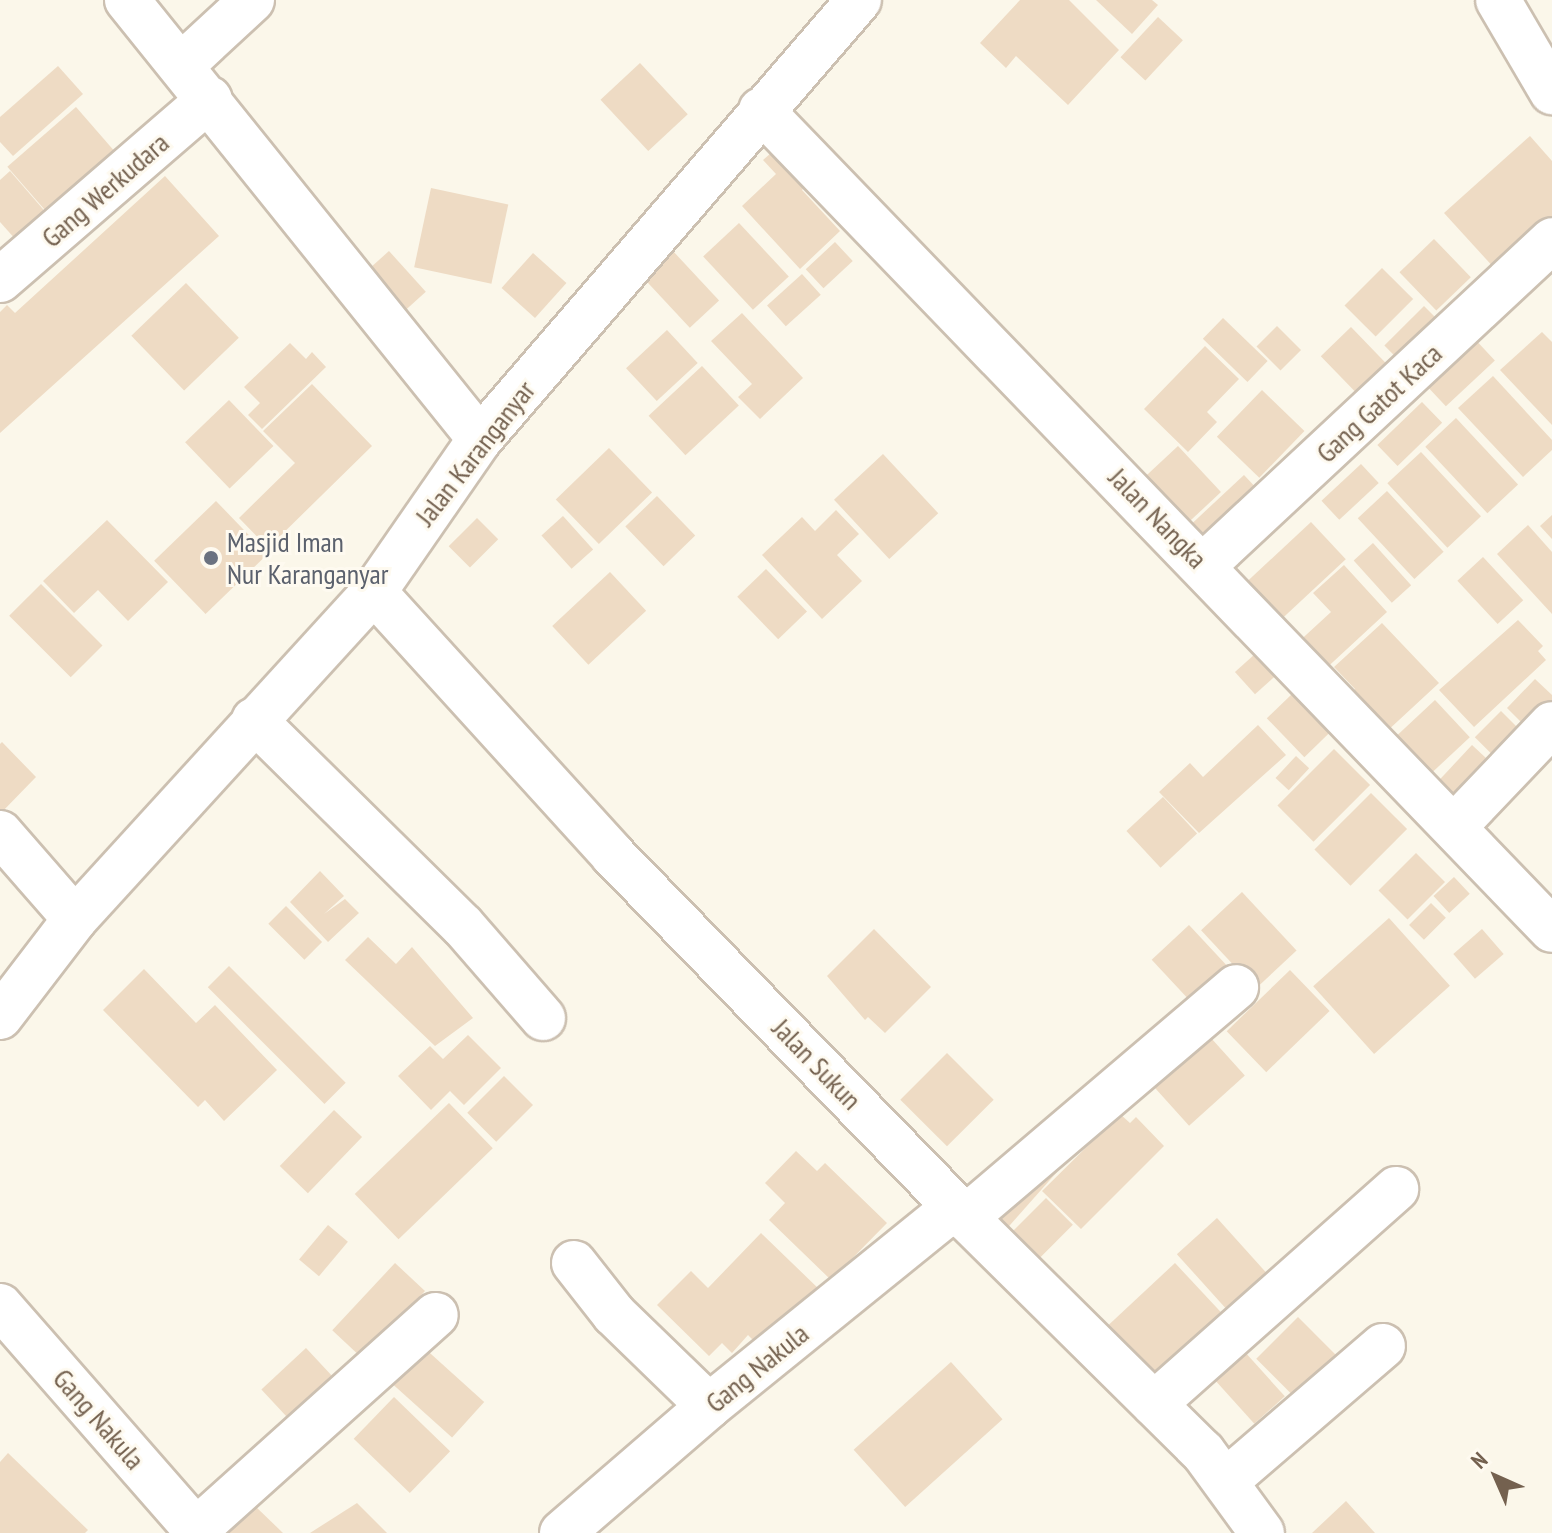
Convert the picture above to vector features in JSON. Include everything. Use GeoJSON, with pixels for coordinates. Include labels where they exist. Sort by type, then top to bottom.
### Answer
{"type":"FeatureCollection","features":[{"type":"Feature","properties":{"kind":"street"},"geometry":{"type":"LineString","coordinates":[[127,0],[183,64],[386,327],[480,439]]}},
{"type":"Feature","properties":{"kind":"street"},"geometry":{"type":"LineString","coordinates":[[183,64],[252,0]]}},
{"type":"Feature","properties":{"kind":"street","name":"Jalan Karanganyar"},"geometry":{"type":"LineString","coordinates":[[0,1017],[75,919],[374,592],[480,439],[859,0]]}},
{"type":"Feature","properties":{"kind":"street"},"geometry":{"type":"LineString","coordinates":[[1498,0],[1552,92]]}},
{"type":"Feature","properties":{"kind":"street","name":"Gang Werkudara"},"geometry":{"type":"LineString","coordinates":[[0,280],[210,99]]}},
{"type":"Feature","properties":{"kind":"street","name":"Jalan Nangka"},"geometry":{"type":"LineString","coordinates":[[761,110],[1204,565],[1552,930]]}},
{"type":"Feature","properties":{"kind":"street","name":"Gang Gatot Kaca"},"geometry":{"type":"LineString","coordinates":[[1204,565],[1552,240]]}},
{"type":"Feature","properties":{"kind":"street","name":"Jalan Sukun"},"geometry":{"type":"LineString","coordinates":[[374,592],[603,844],[960,1213],[1154,1404],[1226,1481],[1262,1533]]}},
{"type":"Feature","properties":{"kind":"street"},"geometry":{"type":"LineString","coordinates":[[254,720],[463,926],[543,1018]]}},
{"type":"Feature","properties":{"kind":"street"},"geometry":{"type":"LineString","coordinates":[[1454,827],[1552,724]]}},
{"type":"Feature","properties":{"kind":"street"},"geometry":{"type":"LineString","coordinates":[[0,833],[75,919]]}},
{"type":"Feature","properties":{"kind":"street","name":"Gang Nakula"},"geometry":{"type":"LineString","coordinates":[[562,1533],[709,1406],[960,1213],[1236,987]]}},
{"type":"Feature","properties":{"kind":"street"},"geometry":{"type":"LineString","coordinates":[[1154,1404],[1396,1189]]}},
{"type":"Feature","properties":{"kind":"street"},"geometry":{"type":"LineString","coordinates":[[574,1263],[614,1314],[709,1406]]}},
{"type":"Feature","properties":{"kind":"street","name":"Gang Nakula"},"geometry":{"type":"LineString","coordinates":[[0,1306],[198,1532]]}},
{"type":"Feature","properties":{"kind":"street"},"geometry":{"type":"LineString","coordinates":[[198,1532],[436,1315]]}},
{"type":"Feature","properties":{"kind":"street"},"geometry":{"type":"LineString","coordinates":[[1226,1481],[1383,1346]]}},
{"type":"Feature","properties":{"kind":"building"},"geometry":{"type":"Polygon","coordinates":[[[1020,0],[1069,0],[1119,50],[1068,105],[1016,56],[1006,68],[980,43],[1020,0]]]}},
{"type":"Feature","properties":{"kind":"building"},"geometry":{"type":"Polygon","coordinates":[[[1096,0],[1152,0],[1158,5],[1132,34],[1096,0]]]}},
{"type":"Feature","properties":{"kind":"building"},"geometry":{"type":"Polygon","coordinates":[[[1158,17],[1183,40],[1145,80],[1120,57],[1158,17]]]}},
{"type":"Feature","properties":{"kind":"building"},"geometry":{"type":"Polygon","coordinates":[[[640,63],[688,114],[648,151],[601,100],[640,63]]]}},
{"type":"Feature","properties":{"kind":"building"},"geometry":{"type":"Polygon","coordinates":[[[58,66],[83,94],[13,156],[0,142],[0,117],[58,66]]]}},
{"type":"Feature","properties":{"kind":"building"},"geometry":{"type":"Polygon","coordinates":[[[76,107],[121,159],[53,219],[7,167],[76,107]]]}},
{"type":"Feature","properties":{"kind":"building"},"geometry":{"type":"Polygon","coordinates":[[[1530,136],[1552,161],[1552,220],[1496,270],[1444,213],[1530,136]]]}},
{"type":"Feature","properties":{"kind":"building"},"geometry":{"type":"Polygon","coordinates":[[[778,147],[810,181],[802,190],[840,231],[800,269],[742,206],[776,174],[763,160],[778,147]]]}},
{"type":"Feature","properties":{"kind":"building"},"geometry":{"type":"Polygon","coordinates":[[[10,171],[55,223],[25,250],[0,222],[0,180],[10,171]]]}},
{"type":"Feature","properties":{"kind":"building"},"geometry":{"type":"Polygon","coordinates":[[[165,176],[219,236],[0,433],[0,312],[7,305],[15,313],[165,176]]]}},
{"type":"Feature","properties":{"kind":"building"},"geometry":{"type":"Polygon","coordinates":[[[431,188],[508,204],[491,284],[414,267],[431,188]]]}},
{"type":"Feature","properties":{"kind":"building"},"geometry":{"type":"Polygon","coordinates":[[[739,223],[789,276],[753,310],[703,256],[739,223]]]}},
{"type":"Feature","properties":{"kind":"building"},"geometry":{"type":"Polygon","coordinates":[[[1434,239],[1471,277],[1436,310],[1399,272],[1434,239]]]}},
{"type":"Feature","properties":{"kind":"building"},"geometry":{"type":"Polygon","coordinates":[[[835,242],[853,261],[823,288],[806,269],[835,242]]]}},
{"type":"Feature","properties":{"kind":"building"},"geometry":{"type":"Polygon","coordinates":[[[672,250],[719,300],[690,328],[643,277],[672,250]]]}},
{"type":"Feature","properties":{"kind":"building"},"geometry":{"type":"Polygon","coordinates":[[[389,251],[426,292],[392,322],[356,281],[389,251]]]}},
{"type":"Feature","properties":{"kind":"building"},"geometry":{"type":"Polygon","coordinates":[[[533,253],[566,283],[535,318],[502,288],[533,253]]]}},
{"type":"Feature","properties":{"kind":"building"},"geometry":{"type":"Polygon","coordinates":[[[1382,268],[1413,299],[1376,337],[1345,305],[1382,268]]]}},
{"type":"Feature","properties":{"kind":"building"},"geometry":{"type":"Polygon","coordinates":[[[802,274],[821,295],[786,326],[767,305],[802,274]]]}},
{"type":"Feature","properties":{"kind":"building"},"geometry":{"type":"Polygon","coordinates":[[[186,283],[239,338],[184,390],[131,336],[186,283]]]}},
{"type":"Feature","properties":{"kind":"building"},"geometry":{"type":"Polygon","coordinates":[[[1424,306],[1444,326],[1404,365],[1384,346],[1424,306]]]}},
{"type":"Feature","properties":{"kind":"building"},"geometry":{"type":"Polygon","coordinates":[[[742,313],[803,378],[760,419],[738,397],[752,384],[711,341],[742,313]]]}},
{"type":"Feature","properties":{"kind":"building"},"geometry":{"type":"Polygon","coordinates":[[[1223,318],[1268,361],[1247,382],[1203,339],[1223,318]]]}},
{"type":"Feature","properties":{"kind":"building"},"geometry":{"type":"Polygon","coordinates":[[[1277,326],[1301,350],[1281,371],[1256,347],[1277,326]]]}},
{"type":"Feature","properties":{"kind":"building"},"geometry":{"type":"Polygon","coordinates":[[[1351,327],[1392,369],[1362,399],[1321,356],[1351,327]]]}},
{"type":"Feature","properties":{"kind":"building"},"geometry":{"type":"Polygon","coordinates":[[[667,330],[698,363],[657,401],[626,368],[667,330]]]}},
{"type":"Feature","properties":{"kind":"building"},"geometry":{"type":"Polygon","coordinates":[[[1542,332],[1552,342],[1552,425],[1500,370],[1542,332]]]}},
{"type":"Feature","properties":{"kind":"building"},"geometry":{"type":"Polygon","coordinates":[[[1471,335],[1495,361],[1446,406],[1422,381],[1471,335]]]}},
{"type":"Feature","properties":{"kind":"building"},"geometry":{"type":"Polygon","coordinates":[[[290,343],[306,359],[312,352],[326,367],[262,429],[248,415],[260,403],[244,387],[290,343]]]}},
{"type":"Feature","properties":{"kind":"building"},"geometry":{"type":"Polygon","coordinates":[[[1205,346],[1239,379],[1207,412],[1217,422],[1188,452],[1144,409],[1205,346]]]}},
{"type":"Feature","properties":{"kind":"building"},"geometry":{"type":"Polygon","coordinates":[[[702,366],[739,405],[685,455],[649,416],[702,366]]]}},
{"type":"Feature","properties":{"kind":"building"},"geometry":{"type":"Polygon","coordinates":[[[1493,376],[1552,440],[1552,450],[1523,477],[1458,408],[1493,376]]]}},
{"type":"Feature","properties":{"kind":"building"},"geometry":{"type":"Polygon","coordinates":[[[312,384],[372,446],[268,548],[239,518],[295,463],[263,431],[312,384]]]}},
{"type":"Feature","properties":{"kind":"building"},"geometry":{"type":"Polygon","coordinates":[[[1262,390],[1304,431],[1259,478],[1217,437],[1262,390]]]}},
{"type":"Feature","properties":{"kind":"building"},"geometry":{"type":"Polygon","coordinates":[[[229,400],[273,446],[230,488],[185,442],[229,400]]]}},
{"type":"Feature","properties":{"kind":"building"},"geometry":{"type":"Polygon","coordinates":[[[1422,402],[1442,423],[1398,466],[1377,445],[1422,402]]]}},
{"type":"Feature","properties":{"kind":"building"},"geometry":{"type":"Polygon","coordinates":[[[1456,418],[1518,485],[1487,513],[1425,447],[1456,418]]]}},
{"type":"Feature","properties":{"kind":"building"},"geometry":{"type":"Polygon","coordinates":[[[1178,446],[1221,492],[1181,530],[1138,484],[1178,446]]]}},
{"type":"Feature","properties":{"kind":"building"},"geometry":{"type":"Polygon","coordinates":[[[609,448],[652,493],[599,544],[556,499],[609,448]]]}},
{"type":"Feature","properties":{"kind":"building"},"geometry":{"type":"Polygon","coordinates":[[[1421,452],[1481,516],[1447,548],[1387,483],[1421,452]]]}},
{"type":"Feature","properties":{"kind":"building"},"geometry":{"type":"Polygon","coordinates":[[[883,454],[938,513],[889,559],[834,500],[883,454]]]}},
{"type":"Feature","properties":{"kind":"building"},"geometry":{"type":"Polygon","coordinates":[[[1361,464],[1379,483],[1339,520],[1322,501],[1361,464]]]}},
{"type":"Feature","properties":{"kind":"building"},"geometry":{"type":"Polygon","coordinates":[[[1244,475],[1269,502],[1206,561],[1181,534],[1244,475]]]}},
{"type":"Feature","properties":{"kind":"building"},"geometry":{"type":"Polygon","coordinates":[[[1387,491],[1444,552],[1414,579],[1358,518],[1387,491]]]}},
{"type":"Feature","properties":{"kind":"building"},"geometry":{"type":"Polygon","coordinates":[[[657,496],[695,536],[664,566],[625,527],[657,496]]]}},
{"type":"Feature","properties":{"kind":"building","name":"Masjid Iman Nur Karanganyar"},"geometry":{"type":"Polygon","coordinates":[[[216,501],[267,554],[206,614],[154,561],[216,501]]]}},
{"type":"Feature","properties":{"kind":"building"},"geometry":{"type":"Polygon","coordinates":[[[836,510],[859,534],[837,555],[862,581],[822,619],[762,555],[802,517],[815,531],[836,510]]]}},
{"type":"Feature","properties":{"kind":"building"},"geometry":{"type":"Polygon","coordinates":[[[1552,515],[1552,539],[1540,526],[1552,515]]]}},
{"type":"Feature","properties":{"kind":"building"},"geometry":{"type":"Polygon","coordinates":[[[563,516],[593,549],[572,569],[541,535],[563,516]]]}},
{"type":"Feature","properties":{"kind":"building"},"geometry":{"type":"Polygon","coordinates":[[[477,518],[498,539],[470,567],[449,546],[477,518]]]}},
{"type":"Feature","properties":{"kind":"building"},"geometry":{"type":"Polygon","coordinates":[[[107,520],[168,582],[128,621],[98,590],[74,613],[43,581],[107,520]]]}},
{"type":"Feature","properties":{"kind":"building"},"geometry":{"type":"Polygon","coordinates":[[[1311,522],[1346,559],[1271,629],[1236,592],[1311,522]]]}},
{"type":"Feature","properties":{"kind":"building"},"geometry":{"type":"Polygon","coordinates":[[[1528,525],[1552,552],[1552,614],[1497,554],[1528,525]]]}},
{"type":"Feature","properties":{"kind":"building"},"geometry":{"type":"Polygon","coordinates":[[[1373,543],[1411,585],[1392,603],[1354,560],[1373,543]]]}},
{"type":"Feature","properties":{"kind":"building"},"geometry":{"type":"Polygon","coordinates":[[[1483,557],[1523,600],[1498,624],[1457,581],[1483,557]]]}},
{"type":"Feature","properties":{"kind":"building"},"geometry":{"type":"Polygon","coordinates":[[[1344,565],[1387,612],[1320,674],[1294,646],[1331,612],[1313,593],[1344,565]]]}},
{"type":"Feature","properties":{"kind":"building"},"geometry":{"type":"Polygon","coordinates":[[[766,569],[807,611],[778,639],[737,597],[766,569]]]}},
{"type":"Feature","properties":{"kind":"building"},"geometry":{"type":"Polygon","coordinates":[[[610,572],[646,611],[588,665],[552,626],[610,572]]]}},
{"type":"Feature","properties":{"kind":"building"},"geometry":{"type":"Polygon","coordinates":[[[41,584],[103,646],[71,677],[9,616],[41,584]]]}},
{"type":"Feature","properties":{"kind":"building"},"geometry":{"type":"Polygon","coordinates":[[[1518,620],[1543,646],[1538,651],[1546,660],[1474,727],[1439,690],[1518,620]]]}},
{"type":"Feature","properties":{"kind":"building"},"geometry":{"type":"Polygon","coordinates":[[[1382,623],[1439,683],[1385,733],[1349,695],[1355,689],[1334,667],[1382,623]]]}},
{"type":"Feature","properties":{"kind":"building"},"geometry":{"type":"Polygon","coordinates":[[[1255,654],[1275,676],[1255,694],[1235,672],[1255,654]]]}},
{"type":"Feature","properties":{"kind":"building"},"geometry":{"type":"Polygon","coordinates":[[[1535,679],[1552,695],[1552,717],[1534,735],[1507,708],[1535,679]]]}},
{"type":"Feature","properties":{"kind":"building"},"geometry":{"type":"Polygon","coordinates":[[[1292,694],[1330,733],[1304,757],[1267,718],[1292,694]]]}},
{"type":"Feature","properties":{"kind":"building"},"geometry":{"type":"Polygon","coordinates":[[[1435,700],[1470,737],[1432,773],[1397,735],[1435,700]]]}},
{"type":"Feature","properties":{"kind":"building"},"geometry":{"type":"Polygon","coordinates":[[[1501,711],[1529,739],[1503,765],[1475,737],[1501,711]]]}},
{"type":"Feature","properties":{"kind":"building"},"geometry":{"type":"Polygon","coordinates":[[[1258,725],[1286,755],[1199,833],[1159,792],[1190,763],[1203,777],[1258,725]]]}},
{"type":"Feature","properties":{"kind":"building"},"geometry":{"type":"Polygon","coordinates":[[[2,742],[36,777],[0,814],[0,744],[2,742]]]}},
{"type":"Feature","properties":{"kind":"building"},"geometry":{"type":"Polygon","coordinates":[[[1472,745],[1498,769],[1462,807],[1437,783],[1472,745]]]}},
{"type":"Feature","properties":{"kind":"building"},"geometry":{"type":"Polygon","coordinates":[[[1334,749],[1370,785],[1313,842],[1277,806],[1334,749]]]}},
{"type":"Feature","properties":{"kind":"building"},"geometry":{"type":"Polygon","coordinates":[[[1296,756],[1309,768],[1289,790],[1276,778],[1296,756]]]}},
{"type":"Feature","properties":{"kind":"building"},"geometry":{"type":"Polygon","coordinates":[[[1371,793],[1407,829],[1350,886],[1314,850],[1371,793]]]}},
{"type":"Feature","properties":{"kind":"building"},"geometry":{"type":"Polygon","coordinates":[[[1163,797],[1197,834],[1161,868],[1126,831],[1163,797]]]}},
{"type":"Feature","properties":{"kind":"building"},"geometry":{"type":"Polygon","coordinates":[[[1416,853],[1445,882],[1408,919],[1379,890],[1416,853]]]}},
{"type":"Feature","properties":{"kind":"building"},"geometry":{"type":"Polygon","coordinates":[[[320,871],[344,896],[324,914],[345,899],[359,913],[328,942],[290,902],[320,871]]]}},
{"type":"Feature","properties":{"kind":"building"},"geometry":{"type":"Polygon","coordinates":[[[1454,877],[1470,894],[1449,913],[1434,896],[1454,877]]]}},
{"type":"Feature","properties":{"kind":"building"},"geometry":{"type":"Polygon","coordinates":[[[1242,892],[1297,951],[1256,989],[1201,930],[1242,892]]]}},
{"type":"Feature","properties":{"kind":"building"},"geometry":{"type":"Polygon","coordinates":[[[1431,903],[1446,918],[1424,940],[1409,925],[1431,903]]]}},
{"type":"Feature","properties":{"kind":"building"},"geometry":{"type":"Polygon","coordinates":[[[286,906],[322,942],[304,960],[268,924],[286,906]]]}},
{"type":"Feature","properties":{"kind":"building"},"geometry":{"type":"Polygon","coordinates":[[[1389,918],[1450,986],[1374,1054],[1313,986],[1389,918]]]}},
{"type":"Feature","properties":{"kind":"building"},"geometry":{"type":"Polygon","coordinates":[[[1189,925],[1235,974],[1197,1009],[1152,960],[1189,925]]]}},
{"type":"Feature","properties":{"kind":"building"},"geometry":{"type":"Polygon","coordinates":[[[874,929],[931,987],[885,1033],[868,1017],[865,1020],[827,976],[874,929]]]}},
{"type":"Feature","properties":{"kind":"building"},"geometry":{"type":"Polygon","coordinates":[[[1482,929],[1504,954],[1475,979],[1453,954],[1482,929]]]}},
{"type":"Feature","properties":{"kind":"building"},"geometry":{"type":"Polygon","coordinates":[[[368,937],[396,964],[412,947],[473,1018],[435,1046],[345,960],[368,937]]]}},
{"type":"Feature","properties":{"kind":"building"},"geometry":{"type":"Polygon","coordinates":[[[229,966],[346,1083],[324,1104],[208,987],[229,966]]]}},
{"type":"Feature","properties":{"kind":"building"},"geometry":{"type":"Polygon","coordinates":[[[144,969],[196,1023],[215,1005],[277,1070],[224,1121],[205,1100],[198,1107],[103,1010],[144,969]]]}},
{"type":"Feature","properties":{"kind":"building"},"geometry":{"type":"Polygon","coordinates":[[[1290,970],[1330,1011],[1266,1072],[1227,1031],[1290,970]]]}},
{"type":"Feature","properties":{"kind":"building"},"geometry":{"type":"Polygon","coordinates":[[[1202,1028],[1245,1076],[1189,1126],[1146,1078],[1202,1028]]]}},
{"type":"Feature","properties":{"kind":"building"},"geometry":{"type":"Polygon","coordinates":[[[468,1035],[501,1068],[464,1105],[450,1091],[431,1110],[398,1076],[430,1046],[443,1059],[468,1035]]]}},
{"type":"Feature","properties":{"kind":"building"},"geometry":{"type":"Polygon","coordinates":[[[947,1053],[994,1100],[947,1146],[900,1100],[947,1053]]]}},
{"type":"Feature","properties":{"kind":"building"},"geometry":{"type":"Polygon","coordinates":[[[504,1076],[533,1105],[496,1142],[467,1113],[504,1076]]]}},
{"type":"Feature","properties":{"kind":"building"},"geometry":{"type":"Polygon","coordinates":[[[449,1103],[493,1148],[399,1239],[355,1194],[449,1103]]]}},
{"type":"Feature","properties":{"kind":"building"},"geometry":{"type":"Polygon","coordinates":[[[334,1110],[362,1137],[308,1193],[280,1166],[334,1110]]]}},
{"type":"Feature","properties":{"kind":"building"},"geometry":{"type":"Polygon","coordinates":[[[1120,1114],[1130,1123],[1136,1117],[1164,1146],[1081,1229],[1042,1191],[1120,1114]]]}},
{"type":"Feature","properties":{"kind":"building"},"geometry":{"type":"Polygon","coordinates":[[[796,1151],[817,1171],[825,1163],[887,1223],[831,1280],[769,1220],[785,1203],[765,1183],[796,1151]]]}},
{"type":"Feature","properties":{"kind":"building"},"geometry":{"type":"Polygon","coordinates":[[[1041,1156],[1057,1172],[995,1242],[975,1221],[1041,1156]]]}},
{"type":"Feature","properties":{"kind":"building"},"geometry":{"type":"Polygon","coordinates":[[[1046,1198],[1073,1225],[1024,1274],[997,1247],[1046,1198]]]}},
{"type":"Feature","properties":{"kind":"building"},"geometry":{"type":"Polygon","coordinates":[[[1217,1218],[1270,1277],[1230,1313],[1177,1254],[1217,1218]]]}},
{"type":"Feature","properties":{"kind":"building"},"geometry":{"type":"Polygon","coordinates":[[[328,1225],[348,1242],[319,1276],[299,1259],[328,1225]]]}},
{"type":"Feature","properties":{"kind":"building"},"geometry":{"type":"Polygon","coordinates":[[[761,1233],[821,1291],[760,1347],[748,1335],[732,1353],[722,1343],[709,1356],[657,1305],[691,1271],[708,1288],[761,1233]]]}},
{"type":"Feature","properties":{"kind":"building"},"geometry":{"type":"Polygon","coordinates":[[[395,1263],[425,1291],[362,1358],[332,1330],[395,1263]]]}},
{"type":"Feature","properties":{"kind":"building"},"geometry":{"type":"Polygon","coordinates":[[[1175,1263],[1229,1321],[1156,1389],[1102,1331],[1175,1263]]]}},
{"type":"Feature","properties":{"kind":"building"},"geometry":{"type":"Polygon","coordinates":[[[1298,1317],[1345,1364],[1303,1405],[1256,1359],[1298,1317]]]}},
{"type":"Feature","properties":{"kind":"building"},"geometry":{"type":"Polygon","coordinates":[[[421,1345],[484,1402],[452,1438],[389,1381],[421,1345]]]}},
{"type":"Feature","properties":{"kind":"building"},"geometry":{"type":"Polygon","coordinates":[[[306,1348],[335,1379],[290,1420],[261,1390],[306,1348]]]}},
{"type":"Feature","properties":{"kind":"building"},"geometry":{"type":"Polygon","coordinates":[[[1244,1351],[1285,1396],[1254,1424],[1214,1378],[1244,1351]]]}},
{"type":"Feature","properties":{"kind":"building"},"geometry":{"type":"Polygon","coordinates":[[[951,1362],[1003,1419],[905,1507],[854,1450],[951,1362]]]}},
{"type":"Feature","properties":{"kind":"building"},"geometry":{"type":"Polygon","coordinates":[[[394,1397],[450,1451],[410,1493],[354,1439],[394,1397]]]}},
{"type":"Feature","properties":{"kind":"building"},"geometry":{"type":"Polygon","coordinates":[[[8,1453],[88,1530],[85,1533],[0,1533],[0,1462],[8,1453]]]}},
{"type":"Feature","properties":{"kind":"building"},"geometry":{"type":"Polygon","coordinates":[[[1346,1501],[1375,1533],[1312,1533],[1346,1501]]]}},
{"type":"Feature","properties":{"kind":"building"},"geometry":{"type":"Polygon","coordinates":[[[357,1503],[387,1533],[310,1533],[357,1503]]]}},
{"type":"Feature","properties":{"kind":"building"},"geometry":{"type":"Polygon","coordinates":[[[253,1504],[283,1533],[224,1533],[253,1504]]]}},
{"type":"Feature","properties":{"kind":"place","name":"Masjid Iman Nur Karanganyar"},"geometry":{"type":"Point","coordinates":[211,558]}}]}
